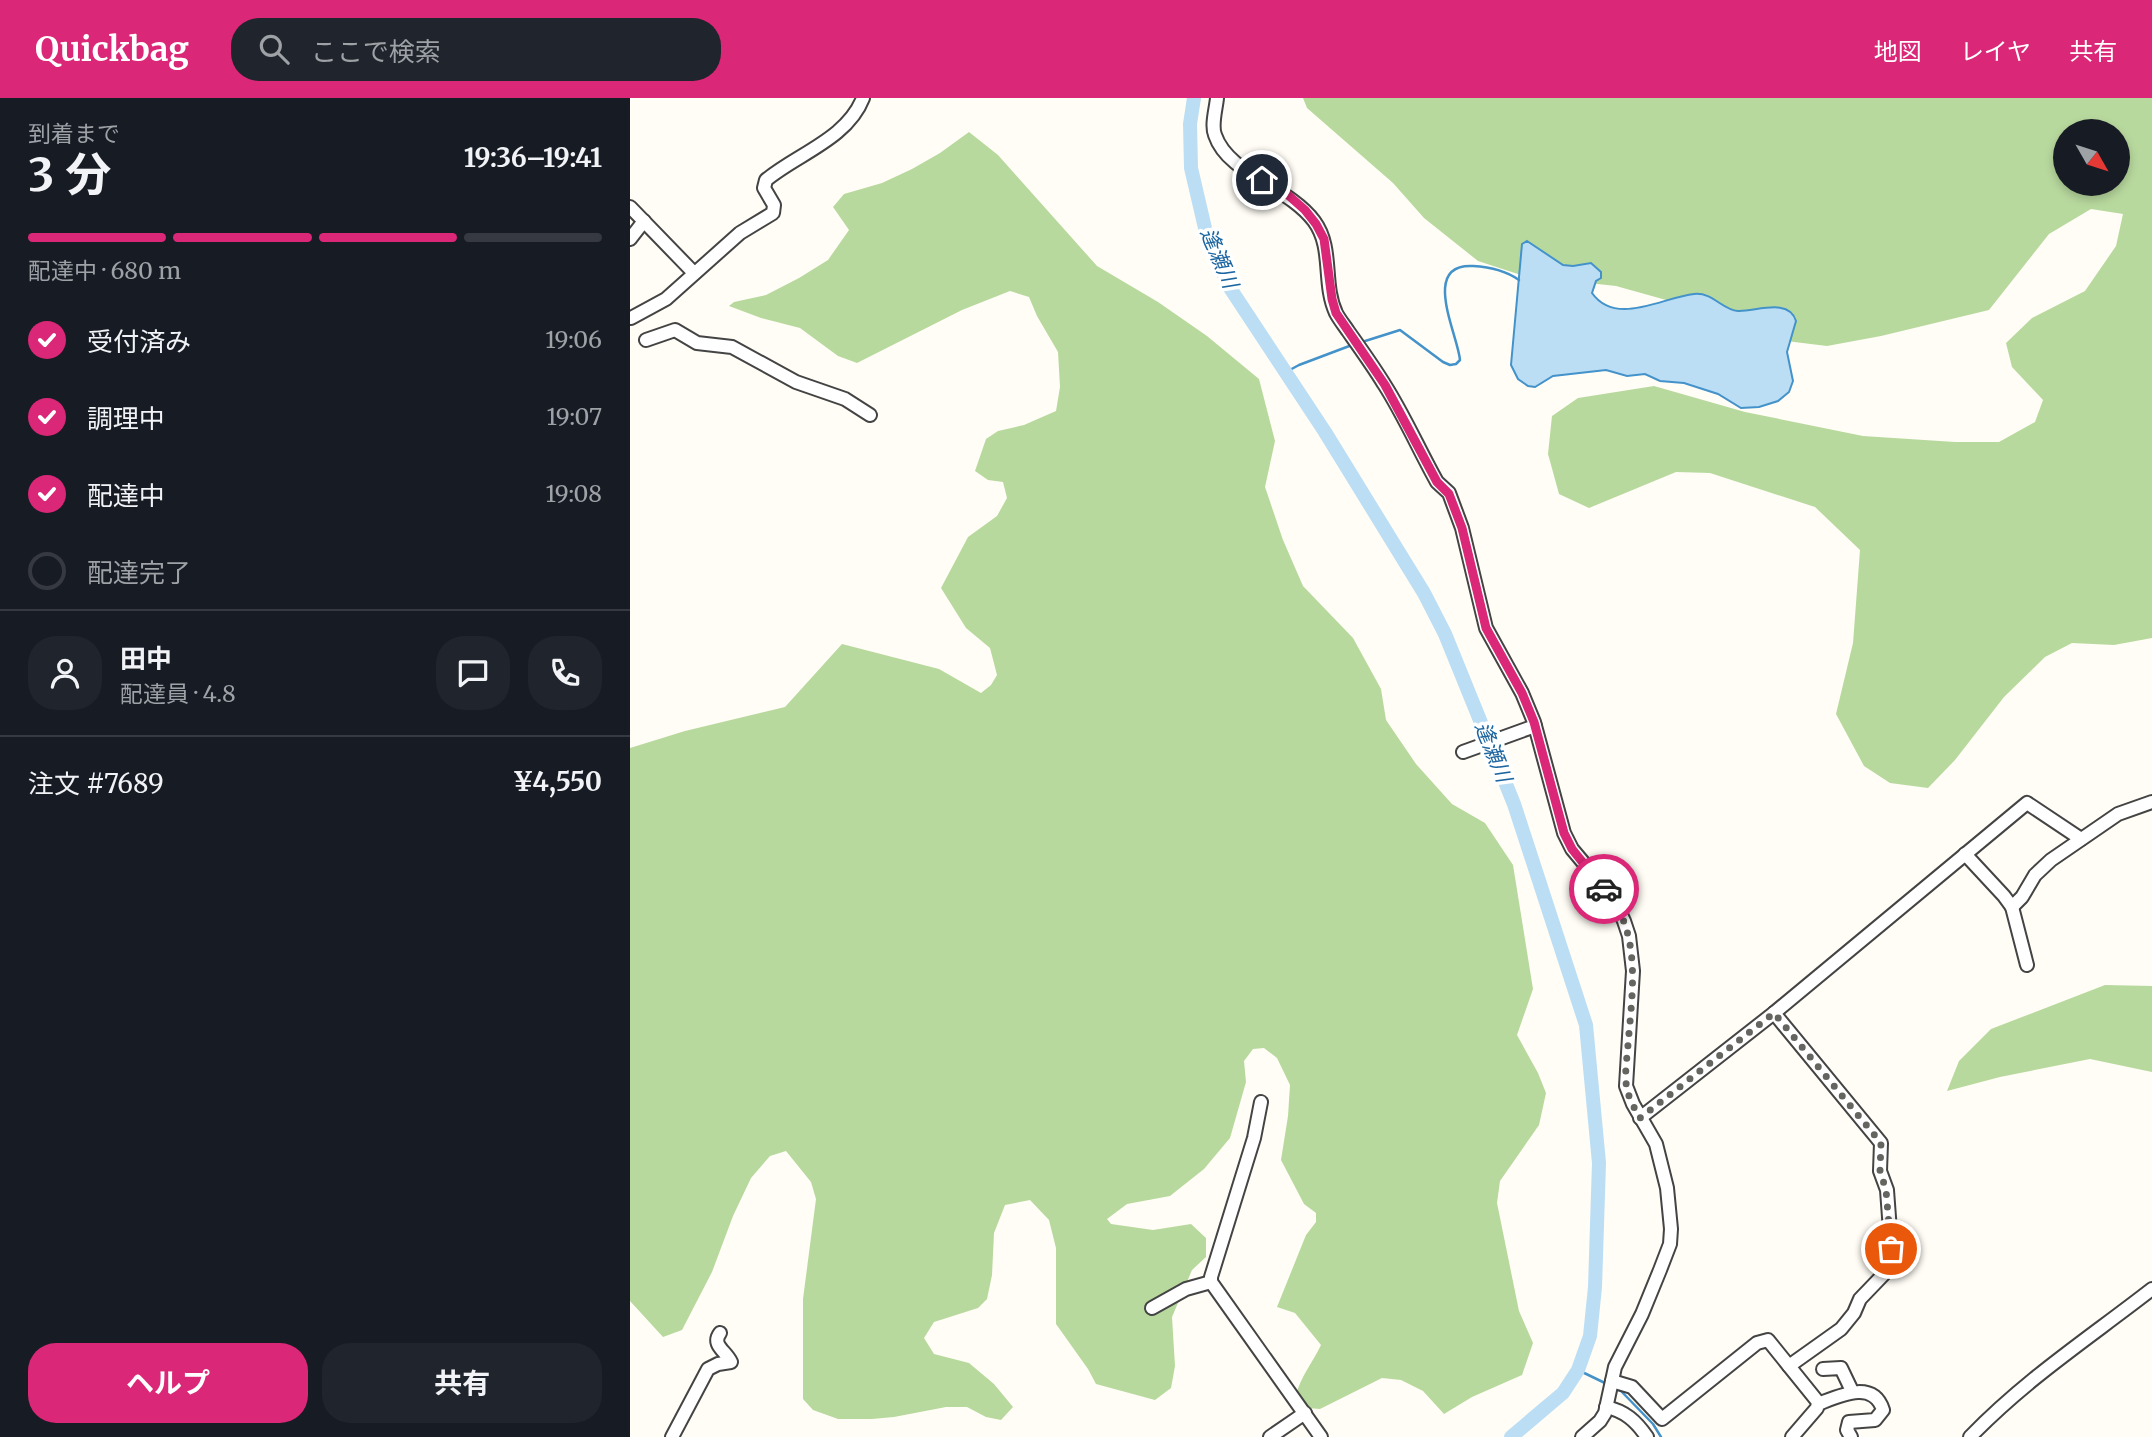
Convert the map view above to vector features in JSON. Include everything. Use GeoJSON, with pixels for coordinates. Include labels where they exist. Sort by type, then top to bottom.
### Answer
{"type":"FeatureCollection","features":[{"type":"Feature","properties":{"kind":"street"},"geometry":{"type":"LineString","coordinates":[[631,318],[666,299],[740,233],[773,213],[774,205],[764,188],[765,180],[845,126],[863,98]]}},
{"type":"Feature","properties":{"kind":"street"},"geometry":{"type":"LineString","coordinates":[[1217,98],[1214,126],[1221,146],[1245,172],[1288,195],[1305,210],[1324,239],[1336,313],[1385,385],[1437,482],[1449,494],[1462,528],[1486,628],[1522,693],[1535,726],[1568,843],[1613,898],[1629,936],[1633,971],[1626,1086],[1640,1118],[1656,1144],[1662,1163],[1671,1229],[1667,1253],[1642,1314],[1615,1367],[1600,1421],[1582,1437]]}},
{"type":"Feature","properties":{"kind":"street"},"geometry":{"type":"LineString","coordinates":[[630,207],[694,273]]}},
{"type":"Feature","properties":{"kind":"street"},"geometry":{"type":"LineString","coordinates":[[630,239],[644,221]]}},
{"type":"Feature","properties":{"kind":"street"},"geometry":{"type":"LineString","coordinates":[[646,340],[675,330],[697,343],[732,347],[796,382],[845,399],[870,415]]}},
{"type":"Feature","properties":{"kind":"street"},"geometry":{"type":"LineString","coordinates":[[1463,752],[1535,726]]}},
{"type":"Feature","properties":{"kind":"street"},"geometry":{"type":"LineString","coordinates":[[2012,906],[2022,897],[2035,875],[2051,860],[2126,810],[2152,802]]}},
{"type":"Feature","properties":{"kind":"street"},"geometry":{"type":"LineString","coordinates":[[1640,1118],[1774,1013],[2027,803],[2081,839]]}},
{"type":"Feature","properties":{"kind":"street"},"geometry":{"type":"LineString","coordinates":[[1965,854],[2012,906],[2027,965]]}},
{"type":"Feature","properties":{"kind":"street"},"geometry":{"type":"LineString","coordinates":[[1774,1013],[1881,1143],[1880,1171],[1888,1199],[1892,1258],[1884,1273],[1860,1299],[1854,1313],[1841,1329],[1790,1366]]}},
{"type":"Feature","properties":{"kind":"street"},"geometry":{"type":"LineString","coordinates":[[1261,1102],[1254,1138],[1211,1282],[1321,1437]]}},
{"type":"Feature","properties":{"kind":"street"},"geometry":{"type":"LineString","coordinates":[[1152,1308],[1186,1289],[1211,1282]]}},
{"type":"Feature","properties":{"kind":"street"},"geometry":{"type":"LineString","coordinates":[[1970,1437],[1999,1408],[2059,1357],[2152,1289]]}},
{"type":"Feature","properties":{"kind":"street"},"geometry":{"type":"LineString","coordinates":[[672,1437],[708,1369],[731,1362],[716,1344],[720,1333]]}},
{"type":"Feature","properties":{"kind":"street"},"geometry":{"type":"LineString","coordinates":[[1610,1392],[1632,1387],[1662,1419],[1762,1341],[1770,1342],[1818,1404]]}},
{"type":"Feature","properties":{"kind":"street"},"geometry":{"type":"LineString","coordinates":[[1823,1369],[1841,1368],[1852,1391]]}},
{"type":"Feature","properties":{"kind":"street"},"geometry":{"type":"LineString","coordinates":[[1792,1437],[1818,1404],[1852,1391],[1868,1393],[1881,1404],[1883,1410],[1875,1420],[1849,1422],[1847,1430],[1851,1437]]}},
{"type":"Feature","properties":{"kind":"street"},"geometry":{"type":"LineString","coordinates":[[1610,1392],[1647,1437]]}},
{"type":"Feature","properties":{"kind":"street"},"geometry":{"type":"LineString","coordinates":[[1270,1437],[1305,1413]]}},
{"type":"Feature","properties":{"kind":"green space"},"geometry":{"type":"Polygon","coordinates":[[[1303,98],[2152,98],[2152,638],[2114,645],[2072,643],[2045,657],[2004,697],[1955,760],[1928,788],[1890,783],[1864,766],[1836,714],[1853,643],[1860,550],[1815,507],[1710,473],[1676,472],[1589,508],[1559,494],[1548,454],[1552,416],[1578,398],[1654,386],[1745,412],[1863,436],[1999,442],[2035,422],[2043,400],[2012,367],[2006,343],[2032,318],[2085,291],[2116,246],[2123,214],[2091,209],[2049,234],[1989,310],[1827,346],[1762,338],[1684,305],[1616,286],[1524,276],[1478,261],[1424,218],[1393,183],[1307,108],[1303,98]]]}},
{"type":"Feature","properties":{"kind":"green space"},"geometry":{"type":"Polygon","coordinates":[[[969,132],[998,155],[1097,266],[1158,302],[1207,336],[1259,379],[1275,441],[1265,487],[1283,540],[1303,586],[1353,638],[1381,689],[1386,720],[1416,764],[1452,804],[1485,823],[1513,865],[1533,989],[1517,1035],[1546,1093],[1539,1125],[1500,1181],[1497,1203],[1519,1311],[1533,1343],[1522,1375],[1472,1397],[1444,1414],[1423,1391],[1401,1380],[1382,1378],[1320,1409],[1308,1408],[1296,1395],[1321,1345],[1295,1313],[1277,1307],[1306,1235],[1316,1222],[1316,1213],[1304,1204],[1281,1160],[1290,1085],[1277,1058],[1264,1048],[1253,1049],[1244,1061],[1246,1082],[1230,1138],[1204,1169],[1170,1196],[1127,1204],[1107,1219],[1111,1224],[1153,1230],[1191,1224],[1206,1238],[1206,1257],[1192,1270],[1172,1317],[1175,1366],[1171,1388],[1155,1400],[1096,1384],[1056,1324],[1056,1248],[1049,1220],[1030,1200],[1005,1205],[994,1233],[992,1275],[987,1299],[978,1308],[934,1322],[924,1338],[934,1354],[969,1363],[994,1384],[1013,1407],[1001,1420],[986,1417],[967,1407],[946,1407],[872,1419],[838,1419],[813,1410],[803,1399],[803,1299],[816,1199],[811,1182],[786,1151],[770,1156],[751,1178],[712,1272],[682,1330],[663,1337],[630,1301],[630,748],[685,731],[785,707],[842,644],[939,669],[981,693],[991,685],[997,675],[990,648],[966,628],[941,588],[968,537],[997,516],[1007,498],[1003,482],[988,480],[975,471],[986,439],[998,431],[1024,425],[1056,411],[1060,387],[1058,352],[1029,297],[1010,291],[962,310],[857,363],[838,356],[800,328],[729,306],[734,302],[766,295],[828,260],[849,230],[833,207],[844,194],[882,183],[912,169],[969,132]]]}},
{"type":"Feature","properties":{"kind":"green space"},"geometry":{"type":"Polygon","coordinates":[[[2105,985],[2152,986],[2152,1072],[2090,1059],[1947,1091],[1959,1061],[1991,1029],[2105,985]]]}},
{"type":"Feature","properties":{"kind":"water"},"geometry":{"type":"Polygon","coordinates":[[[1527,241],[1563,265],[1591,263],[1601,272],[1601,278],[1596,281],[1592,293],[1602,303],[1614,308],[1640,307],[1701,294],[1732,310],[1771,307],[1786,309],[1796,321],[1787,352],[1793,381],[1789,392],[1778,401],[1759,407],[1741,408],[1718,394],[1684,383],[1660,381],[1645,374],[1627,376],[1606,370],[1553,376],[1535,387],[1528,386],[1518,379],[1511,365],[1522,244],[1527,241]]]}},
{"type":"Feature","properties":{"kind":"waterway","name":"逢瀬川"},"geometry":{"type":"LineString","coordinates":[[1194,98],[1190,124],[1191,168],[1208,241],[1230,288],[1325,432],[1424,593],[1445,634],[1514,804],[1586,1025],[1599,1163],[1595,1287],[1590,1336],[1578,1370],[1563,1393],[1511,1437]]}},
{"type":"Feature","properties":{"kind":"waterway"},"geometry":{"type":"LineString","coordinates":[[1362,342],[1400,330],[1443,362],[1456,364],[1460,360],[1446,302],[1448,276],[1457,268],[1473,266],[1497,270],[1519,280]]}},
{"type":"Feature","properties":{"kind":"waterway"},"geometry":{"type":"LineString","coordinates":[[1286,372],[1352,345]]}},
{"type":"Feature","properties":{"kind":"waterway"},"geometry":{"type":"LineString","coordinates":[[1578,1370],[1607,1384]]}},
{"type":"Feature","properties":{"kind":"waterway"},"geometry":{"type":"LineString","coordinates":[[1616,1389],[1653,1424],[1661,1437]]}},
{"type":"Feature","properties":{"kind":"way so far"},"geometry":{"type":"LineString","coordinates":[[1604,889],[1613,898],[1629,936],[1633,971],[1626,1086],[1640,1118],[1774,1013],[1881,1143],[1879,1163],[1888,1199],[1891,1249]]}},
{"type":"Feature","properties":{"kind":"route"},"geometry":{"type":"LineString","coordinates":[[1262,180],[1288,195],[1316,224],[1324,239],[1336,313],[1385,385],[1437,482],[1449,494],[1462,528],[1486,628],[1522,693],[1534,722],[1564,833],[1572,849],[1604,889]]}}]}
